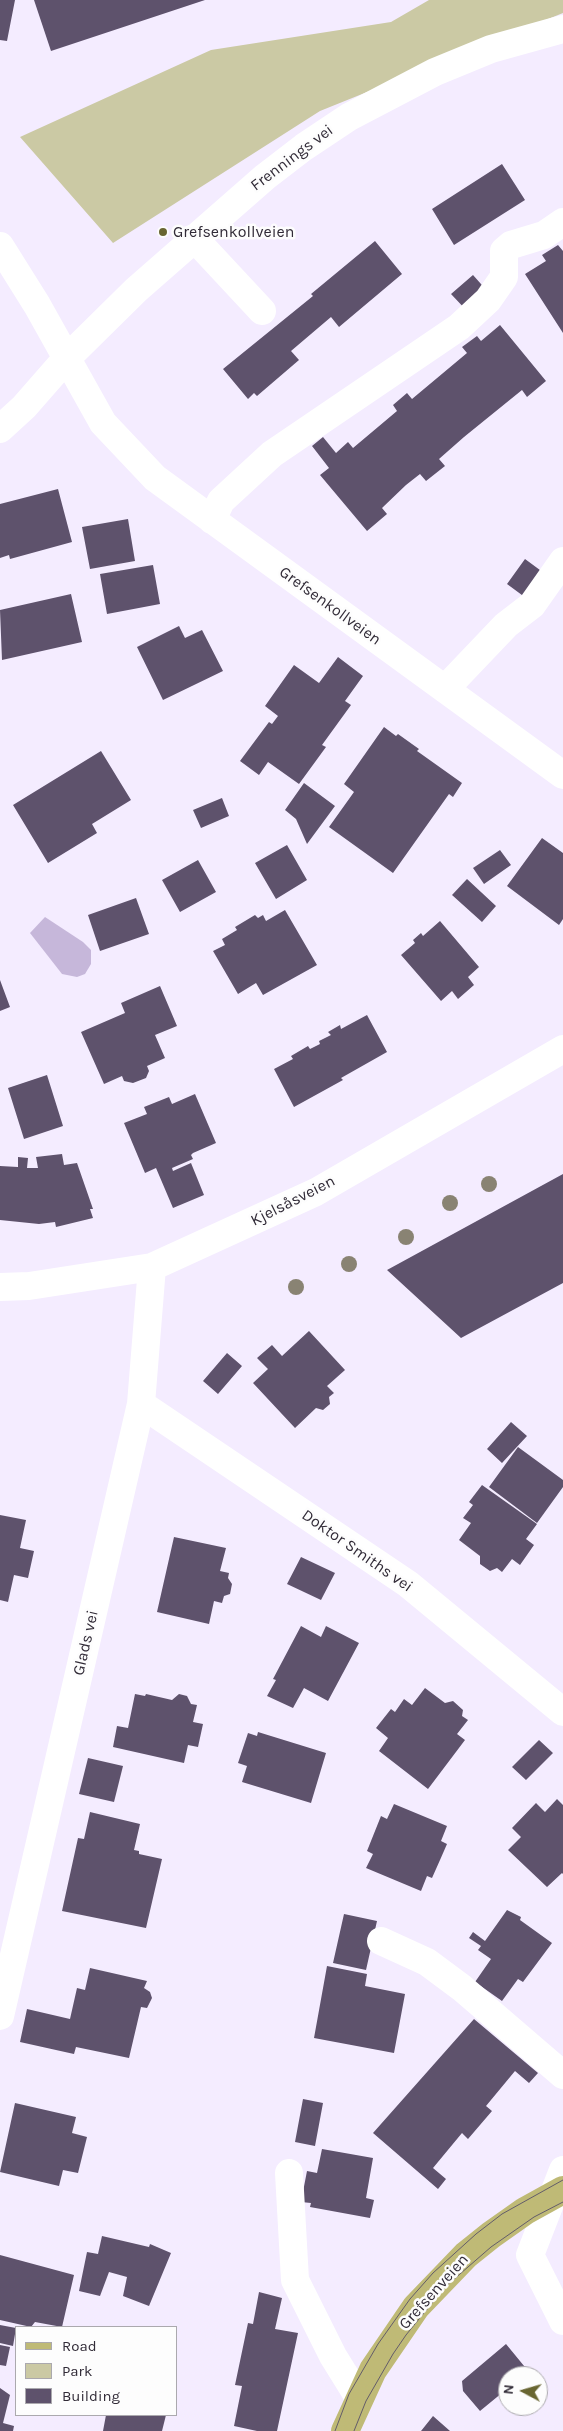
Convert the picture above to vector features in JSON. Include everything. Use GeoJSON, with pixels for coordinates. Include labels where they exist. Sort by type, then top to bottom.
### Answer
{"type":"FeatureCollection","features":[{"type":"Feature","properties":{"kind":"main road","name":"Grefsenveien"},"geometry":{"type":"LineString","coordinates":[[345,2431],[359,2398],[394,2337],[416,2307],[466,2256],[491,2235],[560,2185]]}},
{"type":"Feature","properties":{"kind":"street","name":"Frennings vei"},"geometry":{"type":"LineString","coordinates":[[0,429],[24,406],[66,359],[136,290],[265,176],[304,147],[349,117],[391,93],[491,49],[563,29]]}},
{"type":"Feature","properties":{"kind":"street"},"geometry":{"type":"LineString","coordinates":[[212,520],[221,501],[272,454],[459,327],[488,300],[504,277],[504,251],[511,245],[544,235],[563,222]]}},
{"type":"Feature","properties":{"kind":"street"},"geometry":{"type":"LineString","coordinates":[[194,238],[262,311]]}},
{"type":"Feature","properties":{"kind":"street","name":"Grefsenkollveien"},"geometry":{"type":"LineString","coordinates":[[0,246],[37,305],[103,423],[128,452],[155,478],[563,775]]}},
{"type":"Feature","properties":{"kind":"street"},"geometry":{"type":"LineString","coordinates":[[445,689],[506,626],[532,606],[563,561]]}},
{"type":"Feature","properties":{"kind":"street","name":"Kjelsåsveien"},"geometry":{"type":"LineString","coordinates":[[0,1288],[29,1286],[152,1267],[316,1192],[563,1050]]}},
{"type":"Feature","properties":{"kind":"street","name":"Glads vei"},"geometry":{"type":"LineString","coordinates":[[0,2016],[141,1404],[152,1267]]}},
{"type":"Feature","properties":{"kind":"street","name":"Doktor Smiths vei"},"geometry":{"type":"LineString","coordinates":[[141,1404],[408,1584],[563,1712]]}},
{"type":"Feature","properties":{"kind":"street"},"geometry":{"type":"LineString","coordinates":[[381,1941],[428,1962],[462,1988],[563,2075]]}},
{"type":"Feature","properties":{"kind":"street"},"geometry":{"type":"LineString","coordinates":[[289,2173],[295,2280],[333,2356],[359,2398]]}},
{"type":"Feature","properties":{"kind":"street"},"geometry":{"type":"LineString","coordinates":[[560,2185],[530,2255],[563,2321]]}},
{"type":"Feature","properties":{"kind":"green space"},"geometry":{"type":"Polygon","coordinates":[[[429,0],[563,0],[563,13],[320,111],[113,243],[20,137],[211,50],[391,22],[429,0]]]}},
{"type":"Feature","properties":{"kind":"shaded area"},"geometry":{"type":"Polygon","coordinates":[[[45,917],[83,942],[91,950],[91,964],[85,974],[77,977],[62,974],[30,933],[45,917]]]}},
{"type":"Feature","properties":{"kind":"building"},"geometry":{"type":"Polygon","coordinates":[[[0,0],[15,0],[7,41],[0,40],[0,0]]]}},
{"type":"Feature","properties":{"kind":"building"},"geometry":{"type":"Polygon","coordinates":[[[34,0],[205,0],[51,51],[34,0]]]}},
{"type":"Feature","properties":{"kind":"building"},"geometry":{"type":"Polygon","coordinates":[[[502,164],[525,200],[454,245],[432,209],[502,164]]]}},
{"type":"Feature","properties":{"kind":"building"},"geometry":{"type":"Polygon","coordinates":[[[375,241],[402,274],[339,327],[331,317],[291,351],[299,360],[257,396],[254,393],[248,399],[223,369],[313,296],[311,294],[375,241]]]}},
{"type":"Feature","properties":{"kind":"building"},"geometry":{"type":"Polygon","coordinates":[[[558,245],[563,251],[563,333],[525,274],[546,261],[542,255],[558,245]]]}},
{"type":"Feature","properties":{"kind":"building"},"geometry":{"type":"Polygon","coordinates":[[[473,275],[489,293],[468,312],[451,294],[473,275]]]}},
{"type":"Feature","properties":{"kind":"building"},"geometry":{"type":"Polygon","coordinates":[[[500,325],[546,381],[527,397],[522,390],[464,437],[439,459],[445,466],[426,481],[420,474],[406,485],[382,508],[387,514],[367,531],[320,475],[329,468],[312,446],[323,437],[336,453],[348,442],[353,448],[397,411],[393,405],[407,393],[412,399],[467,353],[462,347],[477,336],[481,341],[500,325]]]}},
{"type":"Feature","properties":{"kind":"building"},"geometry":{"type":"Polygon","coordinates":[[[58,489],[72,542],[10,559],[9,555],[0,558],[0,504],[58,489]]]}},
{"type":"Feature","properties":{"kind":"building"},"geometry":{"type":"Polygon","coordinates":[[[128,519],[135,561],[90,569],[82,527],[128,519]]]}},
{"type":"Feature","properties":{"kind":"building"},"geometry":{"type":"Polygon","coordinates":[[[525,559],[544,573],[526,598],[507,584],[525,559]]]}},
{"type":"Feature","properties":{"kind":"building"},"geometry":{"type":"Polygon","coordinates":[[[153,565],[160,604],[107,614],[100,574],[153,565]]]}},
{"type":"Feature","properties":{"kind":"building"},"geometry":{"type":"Polygon","coordinates":[[[71,594],[82,642],[2,660],[0,610],[71,594]]]}},
{"type":"Feature","properties":{"kind":"building"},"geometry":{"type":"Polygon","coordinates":[[[179,626],[185,638],[202,630],[223,671],[163,700],[137,647],[179,626]]]}},
{"type":"Feature","properties":{"kind":"building"},"geometry":{"type":"Polygon","coordinates":[[[338,657],[363,676],[345,701],[351,705],[322,745],[326,747],[299,784],[268,762],[259,775],[240,761],[269,722],[272,724],[278,716],[265,706],[294,665],[319,683],[338,657]]]}},
{"type":"Feature","properties":{"kind":"building"},"geometry":{"type":"Polygon","coordinates":[[[384,727],[396,736],[398,734],[419,749],[417,751],[462,783],[453,797],[449,794],[393,873],[329,827],[354,792],[344,784],[384,727]]]}},
{"type":"Feature","properties":{"kind":"building"},"geometry":{"type":"Polygon","coordinates":[[[101,751],[131,800],[92,824],[97,833],[48,863],[13,805],[101,751]]]}},
{"type":"Feature","properties":{"kind":"building"},"geometry":{"type":"Polygon","coordinates":[[[304,783],[335,806],[307,844],[296,819],[285,810],[304,783]]]}},
{"type":"Feature","properties":{"kind":"building"},"geometry":{"type":"Polygon","coordinates":[[[222,798],[229,816],[201,828],[193,810],[222,798]]]}},
{"type":"Feature","properties":{"kind":"building"},"geometry":{"type":"Polygon","coordinates":[[[542,838],[563,853],[563,919],[559,925],[507,886],[542,838]]]}},
{"type":"Feature","properties":{"kind":"building"},"geometry":{"type":"Polygon","coordinates":[[[287,845],[307,880],[276,899],[255,863],[287,845]]]}},
{"type":"Feature","properties":{"kind":"building"},"geometry":{"type":"Polygon","coordinates":[[[500,850],[511,865],[484,884],[473,868],[500,850]]]}},
{"type":"Feature","properties":{"kind":"building"},"geometry":{"type":"Polygon","coordinates":[[[198,860],[216,892],[180,912],[162,880],[198,860]]]}},
{"type":"Feature","properties":{"kind":"building"},"geometry":{"type":"Polygon","coordinates":[[[467,879],[496,906],[482,922],[452,895],[467,879]]]}},
{"type":"Feature","properties":{"kind":"building"},"geometry":{"type":"Polygon","coordinates":[[[136,898],[149,934],[100,951],[88,915],[136,898]]]}},
{"type":"Feature","properties":{"kind":"building"},"geometry":{"type":"Polygon","coordinates":[[[285,910],[317,965],[263,995],[256,983],[238,994],[213,951],[225,945],[222,939],[237,930],[235,927],[255,915],[258,918],[263,915],[266,921],[285,910]]]}},
{"type":"Feature","properties":{"kind":"building"},"geometry":{"type":"Polygon","coordinates":[[[440,921],[479,967],[468,977],[474,985],[458,999],[452,991],[441,1001],[401,955],[415,943],[413,940],[421,933],[423,936],[440,921]]]}},
{"type":"Feature","properties":{"kind":"building"},"geometry":{"type":"Polygon","coordinates":[[[0,980],[10,1007],[0,1011],[0,980]]]}},
{"type":"Feature","properties":{"kind":"building"},"geometry":{"type":"Polygon","coordinates":[[[160,986],[177,1026],[155,1035],[165,1058],[147,1066],[149,1071],[146,1078],[133,1083],[124,1081],[122,1076],[104,1084],[81,1032],[125,1013],[121,1003],[160,986]]]}},
{"type":"Feature","properties":{"kind":"building"},"geometry":{"type":"Polygon","coordinates":[[[367,1015],[387,1052],[341,1078],[343,1080],[294,1107],[274,1069],[293,1059],[291,1056],[308,1046],[310,1049],[320,1044],[319,1041],[331,1035],[328,1032],[340,1025],[341,1029],[367,1015]]]}},
{"type":"Feature","properties":{"kind":"building"},"geometry":{"type":"Polygon","coordinates":[[[47,1075],[63,1126],[24,1139],[8,1088],[47,1075]]]}},
{"type":"Feature","properties":{"kind":"building"},"geometry":{"type":"Polygon","coordinates":[[[195,1094],[216,1143],[193,1153],[191,1155],[193,1159],[172,1168],[173,1171],[191,1163],[204,1195],[173,1208],[156,1168],[145,1173],[124,1123],[147,1114],[144,1107],[169,1097],[172,1104],[195,1094]]]}},
{"type":"Feature","properties":{"kind":"building"},"geometry":{"type":"Polygon","coordinates":[[[62,1154],[64,1165],[77,1163],[93,1209],[90,1209],[93,1218],[56,1227],[55,1222],[39,1224],[0,1220],[0,1166],[18,1167],[18,1157],[28,1158],[27,1168],[38,1168],[36,1157],[62,1154]]]}},
{"type":"Feature","properties":{"kind":"building"},"geometry":{"type":"Polygon","coordinates":[[[563,1174],[563,1283],[461,1338],[387,1270],[563,1174]]]}},
{"type":"Feature","properties":{"kind":"building"},"geometry":{"type":"Polygon","coordinates":[[[309,1331],[345,1370],[327,1386],[334,1393],[329,1397],[330,1404],[323,1410],[316,1408],[295,1428],[253,1383],[268,1369],[257,1358],[272,1345],[282,1356],[309,1331]]]}},
{"type":"Feature","properties":{"kind":"building"},"geometry":{"type":"Polygon","coordinates":[[[227,1353],[242,1366],[218,1394],[203,1381],[227,1353]]]}},
{"type":"Feature","properties":{"kind":"building"},"geometry":{"type":"Polygon","coordinates":[[[511,1422],[527,1436],[502,1463],[487,1449],[511,1422]]]}},
{"type":"Feature","properties":{"kind":"building"},"geometry":{"type":"Polygon","coordinates":[[[518,1447],[563,1480],[563,1487],[537,1523],[489,1487],[518,1447]]]}},
{"type":"Feature","properties":{"kind":"building"},"geometry":{"type":"Polygon","coordinates":[[[482,1485],[537,1524],[526,1539],[534,1545],[520,1565],[512,1559],[502,1572],[497,1568],[490,1571],[480,1564],[480,1556],[459,1540],[471,1523],[463,1518],[473,1505],[469,1502],[482,1485]]]}},
{"type":"Feature","properties":{"kind":"building"},"geometry":{"type":"Polygon","coordinates":[[[0,1515],[26,1520],[20,1548],[34,1551],[28,1578],[14,1575],[8,1602],[0,1600],[0,1515]]]}},
{"type":"Feature","properties":{"kind":"building"},"geometry":{"type":"Polygon","coordinates":[[[174,1537],[226,1548],[220,1571],[229,1573],[228,1578],[232,1584],[230,1594],[224,1596],[222,1603],[214,1601],[209,1624],[157,1612],[174,1537]]]}},
{"type":"Feature","properties":{"kind":"building"},"geometry":{"type":"Polygon","coordinates":[[[301,1557],[335,1573],[321,1600],[287,1584],[301,1557]]]}},
{"type":"Feature","properties":{"kind":"building"},"geometry":{"type":"Polygon","coordinates":[[[301,1626],[321,1637],[326,1626],[359,1643],[328,1701],[304,1688],[293,1708],[267,1696],[276,1680],[273,1679],[301,1626]]]}},
{"type":"Feature","properties":{"kind":"building"},"geometry":{"type":"Polygon","coordinates":[[[425,1688],[445,1703],[453,1701],[463,1710],[462,1716],[468,1720],[457,1734],[465,1740],[428,1789],[379,1751],[388,1738],[376,1728],[391,1709],[395,1712],[404,1699],[412,1705],[425,1688]]]}},
{"type":"Feature","properties":{"kind":"building"},"geometry":{"type":"Polygon","coordinates":[[[135,1694],[145,1696],[146,1694],[172,1700],[179,1694],[187,1696],[191,1704],[197,1705],[193,1722],[203,1724],[198,1747],[188,1745],[184,1763],[113,1747],[117,1726],[128,1728],[135,1694]]]}},
{"type":"Feature","properties":{"kind":"building"},"geometry":{"type":"Polygon","coordinates":[[[258,1732],[326,1753],[311,1803],[242,1782],[247,1766],[238,1763],[248,1733],[257,1736],[258,1732]]]}},
{"type":"Feature","properties":{"kind":"building"},"geometry":{"type":"Polygon","coordinates":[[[539,1740],[553,1753],[526,1780],[512,1767],[539,1740]]]}},
{"type":"Feature","properties":{"kind":"building"},"geometry":{"type":"Polygon","coordinates":[[[88,1758],[123,1766],[114,1802],[79,1794],[88,1758]]]}},
{"type":"Feature","properties":{"kind":"building"},"geometry":{"type":"Polygon","coordinates":[[[557,1799],[563,1805],[563,1874],[547,1887],[508,1850],[521,1837],[512,1828],[536,1803],[545,1812],[557,1799]]]}},
{"type":"Feature","properties":{"kind":"building"},"geometry":{"type":"Polygon","coordinates":[[[394,1804],[447,1826],[441,1841],[447,1844],[432,1878],[427,1876],[421,1891],[366,1868],[373,1854],[367,1851],[381,1816],[387,1819],[394,1804]]]}},
{"type":"Feature","properties":{"kind":"building"},"geometry":{"type":"Polygon","coordinates":[[[90,1812],[140,1824],[134,1850],[139,1851],[139,1854],[162,1859],[146,1928],[62,1911],[78,1838],[84,1839],[90,1812]]]}},
{"type":"Feature","properties":{"kind":"building"},"geometry":{"type":"Polygon","coordinates":[[[507,1910],[521,1917],[520,1920],[552,1943],[523,1982],[518,1979],[502,2001],[475,1982],[491,1959],[478,1950],[481,1946],[469,1938],[473,1932],[485,1941],[507,1910]]]}},
{"type":"Feature","properties":{"kind":"building"},"geometry":{"type":"Polygon","coordinates":[[[344,1914],[377,1921],[366,1970],[333,1963],[344,1914]]]}},
{"type":"Feature","properties":{"kind":"building"},"geometry":{"type":"Polygon","coordinates":[[[327,1966],[367,1974],[365,1986],[405,1994],[394,2053],[314,2038],[327,1966]]]}},
{"type":"Feature","properties":{"kind":"building"},"geometry":{"type":"Polygon","coordinates":[[[90,1968],[147,1981],[144,1988],[150,1992],[152,1998],[147,2008],[141,2007],[129,2058],[76,2047],[74,2054],[20,2042],[27,2009],[70,2019],[77,1988],[85,1990],[90,1968]]]}},
{"type":"Feature","properties":{"kind":"building"},"geometry":{"type":"Polygon","coordinates":[[[474,2019],[538,2073],[529,2083],[515,2071],[486,2106],[492,2111],[468,2139],[462,2133],[433,2168],[446,2179],[438,2189],[373,2133],[474,2019]]]}},
{"type":"Feature","properties":{"kind":"building"},"geometry":{"type":"Polygon","coordinates":[[[303,2099],[323,2103],[315,2146],[295,2142],[303,2099]]]}},
{"type":"Feature","properties":{"kind":"building"},"geometry":{"type":"Polygon","coordinates":[[[15,2103],[76,2117],[72,2133],[87,2137],[78,2173],[63,2170],[59,2186],[0,2172],[15,2103]]]}},
{"type":"Feature","properties":{"kind":"building"},"geometry":{"type":"Polygon","coordinates":[[[322,2149],[373,2158],[366,2198],[374,2200],[370,2218],[310,2207],[311,2203],[301,2202],[307,2171],[317,2173],[322,2149]]]}},
{"type":"Feature","properties":{"kind":"building"},"geometry":{"type":"Polygon","coordinates":[[[102,2236],[149,2247],[150,2244],[171,2253],[149,2306],[123,2296],[127,2277],[109,2272],[100,2296],[79,2291],[87,2252],[98,2254],[102,2236]]]}},
{"type":"Feature","properties":{"kind":"building"},"geometry":{"type":"Polygon","coordinates":[[[0,2255],[74,2275],[62,2326],[35,2322],[32,2326],[27,2326],[0,2320],[0,2255]]]}},
{"type":"Feature","properties":{"kind":"building"},"geometry":{"type":"Polygon","coordinates":[[[259,2292],[282,2298],[275,2329],[298,2333],[277,2431],[257,2431],[234,2426],[242,2386],[235,2385],[248,2323],[253,2324],[259,2292]]]}},
{"type":"Feature","properties":{"kind":"building"},"geometry":{"type":"Polygon","coordinates":[[[0,2325],[15,2328],[13,2346],[0,2343],[0,2325]]]}},
{"type":"Feature","properties":{"kind":"building"},"geometry":{"type":"Polygon","coordinates":[[[506,2344],[524,2366],[498,2366],[498,2396],[480,2411],[463,2391],[462,2381],[506,2344]]]}},
{"type":"Feature","properties":{"kind":"building"},"geometry":{"type":"Polygon","coordinates":[[[0,2345],[10,2347],[6,2366],[0,2365],[0,2345]]]}},
{"type":"Feature","properties":{"kind":"building"},"geometry":{"type":"Polygon","coordinates":[[[0,2388],[10,2395],[3,2423],[14,2426],[13,2431],[0,2431],[0,2388]]]}},
{"type":"Feature","properties":{"kind":"building"},"geometry":{"type":"Polygon","coordinates":[[[106,2416],[166,2416],[162,2431],[103,2431],[106,2416]]]}},
{"type":"Feature","properties":{"kind":"building"},"geometry":{"type":"Polygon","coordinates":[[[433,2416],[450,2431],[421,2431],[433,2416]]]}},
{"type":"Feature","properties":{"kind":"tram line"},"geometry":{"type":"LineString","coordinates":[[335,2431],[349,2394],[378,2344],[410,2299],[433,2273],[476,2234],[502,2214],[563,2180]]}},
{"type":"Feature","properties":{"kind":"tram line"},"geometry":{"type":"LineString","coordinates":[[354,2431],[366,2401],[393,2354],[445,2287],[491,2247],[534,2217],[563,2202]]}},
{"type":"Feature","properties":{"kind":"place","name":"Grefsenkollveien"},"geometry":{"type":"Point","coordinates":[163,232]}}]}
